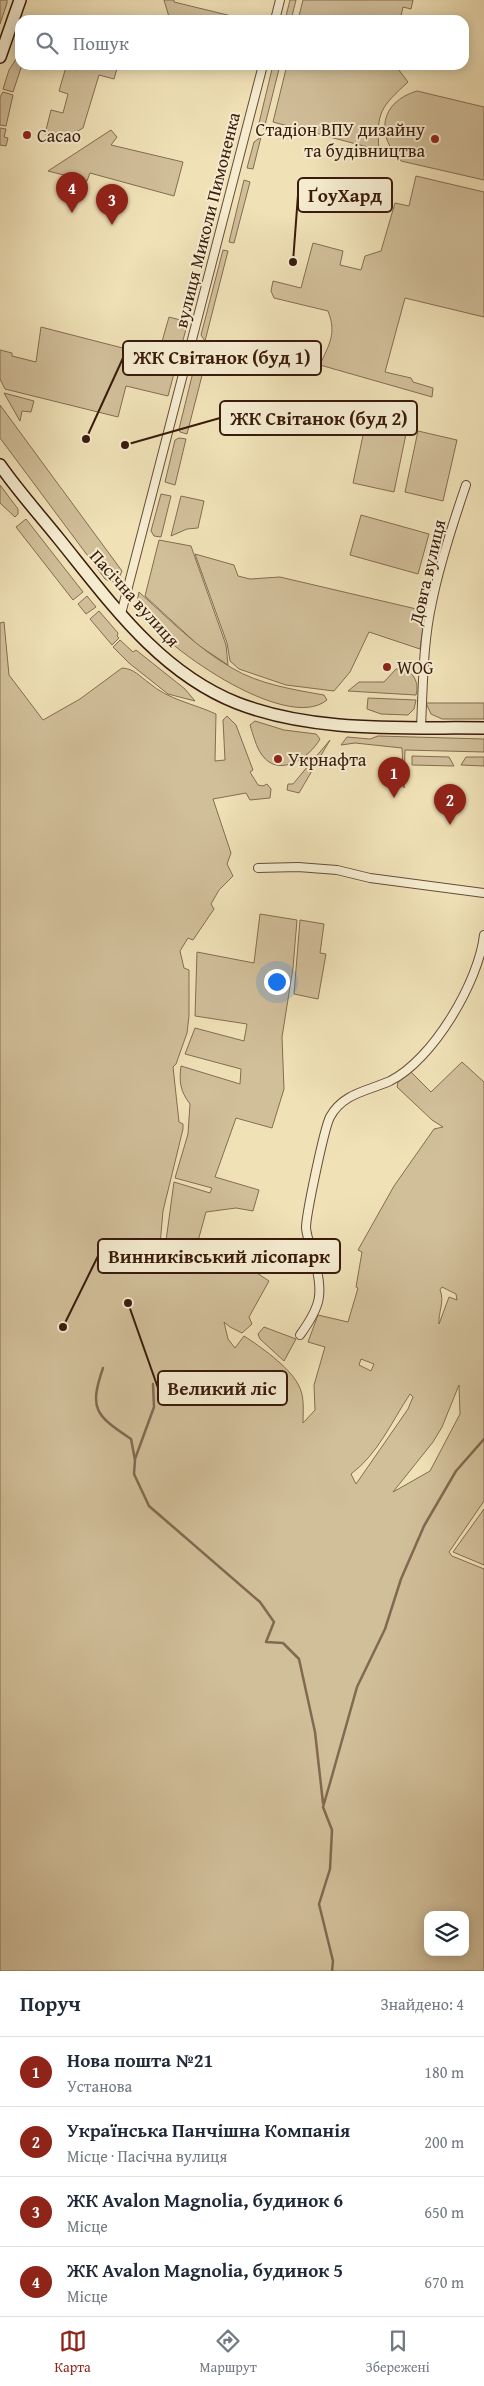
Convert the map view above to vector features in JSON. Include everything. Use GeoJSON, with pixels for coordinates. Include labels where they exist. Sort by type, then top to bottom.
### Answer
{"type":"FeatureCollection","features":[{"type":"Feature","properties":{"kind":"main road"},"geometry":{"type":"LineString","coordinates":[[0,57],[20,0]]}},
{"type":"Feature","properties":{"kind":"main road","name":"Пасічна вулиця"},"geometry":{"type":"LineString","coordinates":[[0,465],[32,509],[152,648],[176,668],[205,687],[238,703],[306,720],[421,727],[484,728]]}},
{"type":"Feature","properties":{"kind":"street"},"geometry":{"type":"LineString","coordinates":[[276,15],[280,0]]}},
{"type":"Feature","properties":{"kind":"street","name":"вулиця Миколи Пимоненка"},"geometry":{"type":"LineString","coordinates":[[121,614],[262,70]]}},
{"type":"Feature","properties":{"kind":"street","name":"Довга вулиця"},"geometry":{"type":"LineString","coordinates":[[421,727],[423,677],[431,603],[447,541],[466,484]]}},
{"type":"Feature","properties":{"kind":"street"},"geometry":{"type":"LineString","coordinates":[[258,868],[298,866],[337,870],[370,878],[484,893]]}},
{"type":"Feature","properties":{"kind":"street"},"geometry":{"type":"LineString","coordinates":[[300,1335],[312,1318],[320,1299],[316,1270],[306,1229],[329,1120],[340,1103],[348,1097],[391,1080],[410,1068],[421,1058],[467,990],[484,935]]}},
{"type":"Feature","properties":{"kind":"shaded area"},"geometry":{"type":"Polygon","coordinates":[[[0,0],[7,0],[7,3],[0,24],[0,0]]]}},
{"type":"Feature","properties":{"kind":"shaded area"},"geometry":{"type":"Polygon","coordinates":[[[164,0],[174,0],[174,2],[227,15],[168,15],[164,0]]]}},
{"type":"Feature","properties":{"kind":"shaded area"},"geometry":{"type":"Polygon","coordinates":[[[290,0],[296,0],[292,15],[286,15],[290,0]]]}},
{"type":"Feature","properties":{"kind":"shaded area"},"geometry":{"type":"Polygon","coordinates":[[[303,0],[413,0],[411,9],[403,7],[401,15],[299,15],[303,0]]]}},
{"type":"Feature","properties":{"kind":"shaded area"},"geometry":{"type":"Polygon","coordinates":[[[15,61],[15,70],[20,70],[13,92],[3,89],[9,70],[15,61]]]}},
{"type":"Feature","properties":{"kind":"shaded area"},"geometry":{"type":"Polygon","coordinates":[[[65,70],[117,70],[114,79],[99,75],[83,128],[64,139],[45,134],[51,110],[63,113],[68,94],[59,91],[65,70]]]}},
{"type":"Feature","properties":{"kind":"shaded area"},"geometry":{"type":"Polygon","coordinates":[[[272,70],[279,70],[264,129],[259,123],[272,70]]]}},
{"type":"Feature","properties":{"kind":"shaded area"},"geometry":{"type":"Polygon","coordinates":[[[286,70],[399,70],[408,82],[386,104],[382,111],[378,127],[379,150],[273,122],[286,70]]]}},
{"type":"Feature","properties":{"kind":"shaded area","name":"Стадіон ВПУ дизайну та будівництва"},"geometry":{"type":"Polygon","coordinates":[[[417,91],[484,107],[484,180],[401,161],[393,151],[387,141],[385,120],[395,103],[417,91]]]}},
{"type":"Feature","properties":{"kind":"shaded area"},"geometry":{"type":"Polygon","coordinates":[[[3,92],[13,95],[6,126],[0,125],[0,97],[3,92]]]}},
{"type":"Feature","properties":{"kind":"shaded area"},"geometry":{"type":"Polygon","coordinates":[[[0,128],[6,129],[4,137],[8,138],[6,146],[0,145],[0,128]]]}},
{"type":"Feature","properties":{"kind":"shaded area"},"geometry":{"type":"Polygon","coordinates":[[[111,130],[117,137],[111,145],[183,162],[174,196],[90,173],[87,181],[48,171],[111,130]]]}},
{"type":"Feature","properties":{"kind":"shaded area"},"geometry":{"type":"Polygon","coordinates":[[[261,137],[253,169],[247,168],[254,142],[261,137]]]}},
{"type":"Feature","properties":{"kind":"shaded area"},"geometry":{"type":"Polygon","coordinates":[[[416,176],[484,192],[484,317],[405,298],[385,372],[411,378],[413,382],[433,388],[432,397],[320,365],[332,333],[331,319],[328,311],[274,298],[271,291],[273,281],[301,288],[313,243],[343,251],[340,265],[361,270],[365,256],[381,251],[395,203],[409,206],[416,176]]]}},
{"type":"Feature","properties":{"kind":"shaded area"},"geometry":{"type":"Polygon","coordinates":[[[244,180],[250,182],[234,243],[229,242],[244,180]]]}},
{"type":"Feature","properties":{"kind":"shaded area"},"geometry":{"type":"Polygon","coordinates":[[[223,250],[228,251],[205,341],[201,335],[223,250]]]}},
{"type":"Feature","properties":{"kind":"shaded area"},"geometry":{"type":"Polygon","coordinates":[[[169,317],[188,322],[178,358],[159,352],[169,317]]]}},
{"type":"Feature","properties":{"kind":"shaded area"},"geometry":{"type":"Polygon","coordinates":[[[41,327],[177,362],[168,396],[126,386],[118,417],[5,389],[0,379],[0,350],[12,353],[12,356],[36,362],[41,327]]]}},
{"type":"Feature","properties":{"kind":"shaded area"},"geometry":{"type":"Polygon","coordinates":[[[202,352],[208,352],[187,434],[180,432],[179,429],[197,356],[202,352]]]}},
{"type":"Feature","properties":{"kind":"shaded area"},"geometry":{"type":"Polygon","coordinates":[[[4,393],[34,401],[31,412],[22,411],[20,421],[4,393]]]}},
{"type":"Feature","properties":{"kind":"shaded area"},"geometry":{"type":"Polygon","coordinates":[[[0,405],[122,571],[118,580],[111,582],[105,579],[0,438],[0,405]]]}},
{"type":"Feature","properties":{"kind":"shaded area"},"geometry":{"type":"Polygon","coordinates":[[[366,421],[407,429],[394,492],[353,483],[366,421]]]}},
{"type":"Feature","properties":{"kind":"shaded area"},"geometry":{"type":"Polygon","coordinates":[[[418,431],[457,440],[443,501],[405,492],[418,431]]]}},
{"type":"Feature","properties":{"kind":"shaded area"},"geometry":{"type":"Polygon","coordinates":[[[179,438],[186,439],[175,485],[165,482],[175,440],[179,438]]]}},
{"type":"Feature","properties":{"kind":"shaded area"},"geometry":{"type":"Polygon","coordinates":[[[0,485],[18,509],[18,514],[15,517],[0,503],[0,485]]]}},
{"type":"Feature","properties":{"kind":"shaded area"},"geometry":{"type":"Polygon","coordinates":[[[161,494],[171,496],[161,537],[154,536],[151,531],[161,494]]]}},
{"type":"Feature","properties":{"kind":"shaded area"},"geometry":{"type":"Polygon","coordinates":[[[181,496],[204,501],[198,528],[187,529],[171,536],[181,496]]]}},
{"type":"Feature","properties":{"kind":"shaded area"},"geometry":{"type":"Polygon","coordinates":[[[361,515],[429,534],[418,574],[350,555],[361,515]]]}},
{"type":"Feature","properties":{"kind":"shaded area"},"geometry":{"type":"Polygon","coordinates":[[[26,519],[83,592],[73,600],[16,527],[26,519]]]}},
{"type":"Feature","properties":{"kind":"shaded area"},"geometry":{"type":"Polygon","coordinates":[[[159,540],[191,546],[226,645],[228,665],[198,645],[145,596],[159,540]]]}},
{"type":"Feature","properties":{"kind":"shaded area"},"geometry":{"type":"Polygon","coordinates":[[[195,554],[234,565],[238,576],[250,579],[280,577],[425,611],[420,649],[369,632],[350,672],[334,691],[286,685],[239,669],[230,661],[227,643],[195,554]]]}},
{"type":"Feature","properties":{"kind":"shaded area"},"geometry":{"type":"Polygon","coordinates":[[[139,592],[195,642],[242,674],[265,682],[324,695],[327,700],[308,707],[283,705],[255,695],[225,680],[196,662],[149,623],[136,607],[139,592]]]}},
{"type":"Feature","properties":{"kind":"shaded area"},"geometry":{"type":"Polygon","coordinates":[[[87,596],[96,607],[86,614],[78,604],[87,596]]]}},
{"type":"Feature","properties":{"kind":"shaded area"},"geometry":{"type":"Polygon","coordinates":[[[99,611],[118,633],[117,636],[119,638],[112,645],[90,619],[99,611]]]}},
{"type":"Feature","properties":{"kind":"shaded area"},"geometry":{"type":"Polygon","coordinates":[[[4,622],[9,675],[43,720],[80,699],[122,668],[130,670],[137,673],[157,689],[181,701],[216,714],[215,761],[225,760],[223,720],[227,716],[236,725],[253,770],[250,772],[258,785],[263,786],[267,784],[271,789],[270,798],[250,800],[246,793],[213,799],[231,853],[227,864],[233,876],[219,890],[211,904],[214,909],[193,940],[188,938],[180,951],[184,968],[189,970],[189,1016],[187,1033],[176,1064],[173,1067],[179,1122],[183,1124],[183,1129],[163,1211],[158,1268],[132,1267],[162,1270],[174,1182],[210,1193],[212,1188],[175,1178],[188,1134],[190,1104],[181,1086],[181,1066],[240,1084],[241,1069],[185,1054],[195,1028],[244,1041],[247,1024],[195,1016],[197,952],[254,963],[260,914],[297,920],[293,968],[282,1037],[284,1089],[272,1128],[236,1118],[215,1177],[259,1190],[253,1211],[236,1208],[206,1212],[198,1241],[233,1259],[234,1262],[239,1261],[269,1281],[249,1317],[252,1324],[242,1333],[224,1322],[228,1339],[235,1348],[244,1336],[266,1351],[288,1370],[302,1393],[303,1423],[315,1410],[314,1385],[325,1347],[308,1342],[318,1315],[348,1322],[358,1288],[356,1287],[362,1252],[358,1250],[394,1186],[434,1129],[443,1127],[432,1120],[397,1087],[398,1082],[411,1072],[431,1092],[462,1062],[484,1082],[484,1501],[449,1552],[452,1556],[484,1569],[484,1971],[0,1971],[0,623],[4,622]],[[442,1287],[440,1290],[442,1298],[439,1324],[449,1297],[457,1300],[456,1294],[442,1287]],[[361,1359],[359,1365],[371,1371],[374,1364],[361,1359]],[[459,1385],[442,1427],[433,1442],[393,1492],[430,1471],[460,1414],[459,1385]],[[410,1394],[377,1447],[361,1466],[351,1474],[356,1484],[408,1409],[413,1397],[410,1394]]]}},
{"type":"Feature","properties":{"kind":"shaded area"},"geometry":{"type":"Polygon","coordinates":[[[120,640],[133,652],[136,650],[185,689],[195,701],[168,694],[129,663],[113,647],[120,640]]]}},
{"type":"Feature","properties":{"kind":"shaded area"},"geometry":{"type":"Polygon","coordinates":[[[396,669],[406,671],[413,676],[417,684],[416,695],[348,691],[359,682],[384,682],[396,669]]]}},
{"type":"Feature","properties":{"kind":"shaded area"},"geometry":{"type":"Polygon","coordinates":[[[368,698],[416,700],[414,709],[408,715],[381,714],[367,709],[368,698]]]}},
{"type":"Feature","properties":{"kind":"shaded area"},"geometry":{"type":"Polygon","coordinates":[[[426,703],[484,703],[484,719],[442,719],[431,714],[426,703]]]}},
{"type":"Feature","properties":{"kind":"shaded area"},"geometry":{"type":"Polygon","coordinates":[[[255,721],[284,730],[316,734],[320,739],[309,752],[294,763],[277,765],[269,762],[258,748],[250,725],[255,721]]]}},
{"type":"Feature","properties":{"kind":"shaded area"},"geometry":{"type":"Polygon","coordinates":[[[378,736],[484,739],[484,752],[405,750],[404,788],[402,748],[355,743],[341,745],[347,737],[370,739],[378,736]]]}},
{"type":"Feature","properties":{"kind":"shaded area"},"geometry":{"type":"Polygon","coordinates":[[[330,740],[299,793],[287,790],[288,784],[293,784],[330,740]]]}},
{"type":"Feature","properties":{"kind":"shaded area"},"geometry":{"type":"Polygon","coordinates":[[[412,756],[449,757],[454,766],[412,765],[412,756]]]}},
{"type":"Feature","properties":{"kind":"shaded area"},"geometry":{"type":"Polygon","coordinates":[[[466,757],[484,757],[484,766],[461,765],[466,757]]]}},
{"type":"Feature","properties":{"kind":"shaded area"},"geometry":{"type":"Polygon","coordinates":[[[300,920],[324,924],[320,953],[326,954],[318,999],[294,994],[300,920]]]}},
{"type":"Feature","properties":{"kind":"shaded area"},"geometry":{"type":"Polygon","coordinates":[[[264,1327],[296,1339],[284,1361],[260,1339],[258,1334],[264,1327]]]}},
{"type":"Feature","properties":{"kind":"shaded area"},"geometry":{"type":"Polygon","coordinates":[[[484,1509],[484,1565],[453,1552],[484,1509]]]}},
{"type":"Feature","properties":{"kind":"waterway"},"geometry":{"type":"LineString","coordinates":[[103,1368],[96,1393],[98,1410],[109,1424],[131,1439],[135,1460],[134,1474],[149,1506],[260,1602],[274,1622],[266,1642],[283,1643],[299,1659],[315,1732],[323,1803]]}},
{"type":"Feature","properties":{"kind":"waterway"},"geometry":{"type":"LineString","coordinates":[[135,1459],[154,1407],[153,1384]]}},
{"type":"Feature","properties":{"kind":"waterway"},"geometry":{"type":"LineString","coordinates":[[332,1971],[333,1961],[319,1904],[330,1869],[332,1830],[323,1807],[357,1687],[385,1629],[401,1579],[424,1526],[456,1471],[484,1439]]}},
{"type":"Feature","properties":{"kind":"place","name":"Cacao"},"geometry":{"type":"Point","coordinates":[27,135]}},
{"type":"Feature","properties":{"kind":"place","name":"Стадіон ВПУ дизайну та будівництва"},"geometry":{"type":"Point","coordinates":[435,139]}},
{"type":"Feature","properties":{"kind":"place","name":"ЖК Avalon Magnolia, будинок 5"},"geometry":{"type":"Point","coordinates":[72,213]}},
{"type":"Feature","properties":{"kind":"place","name":"ЖК Avalon Magnolia, будинок 6"},"geometry":{"type":"Point","coordinates":[112,225]}},
{"type":"Feature","properties":{"kind":"place","name":"ҐоуХард"},"geometry":{"type":"Point","coordinates":[293,262]}},
{"type":"Feature","properties":{"kind":"place","name":"ЖК Світанок (буд 1)"},"geometry":{"type":"Point","coordinates":[86,439]}},
{"type":"Feature","properties":{"kind":"place","name":"ЖК Світанок (буд 2)"},"geometry":{"type":"Point","coordinates":[125,445]}},
{"type":"Feature","properties":{"kind":"place","name":"WOG"},"geometry":{"type":"Point","coordinates":[387,667]}},
{"type":"Feature","properties":{"kind":"place","name":"Укрнафта"},"geometry":{"type":"Point","coordinates":[278,759]}},
{"type":"Feature","properties":{"kind":"place","name":"Нова пошта №21"},"geometry":{"type":"Point","coordinates":[394,798]}},
{"type":"Feature","properties":{"kind":"place","name":"Українська Панчішна Компанія"},"geometry":{"type":"Point","coordinates":[450,825]}},
{"type":"Feature","properties":{"kind":"place","name":"Великий ліс"},"geometry":{"type":"Point","coordinates":[128,1303]}},
{"type":"Feature","properties":{"kind":"place","name":"Винниківський лісопарк"},"geometry":{"type":"Point","coordinates":[63,1327]}}]}
